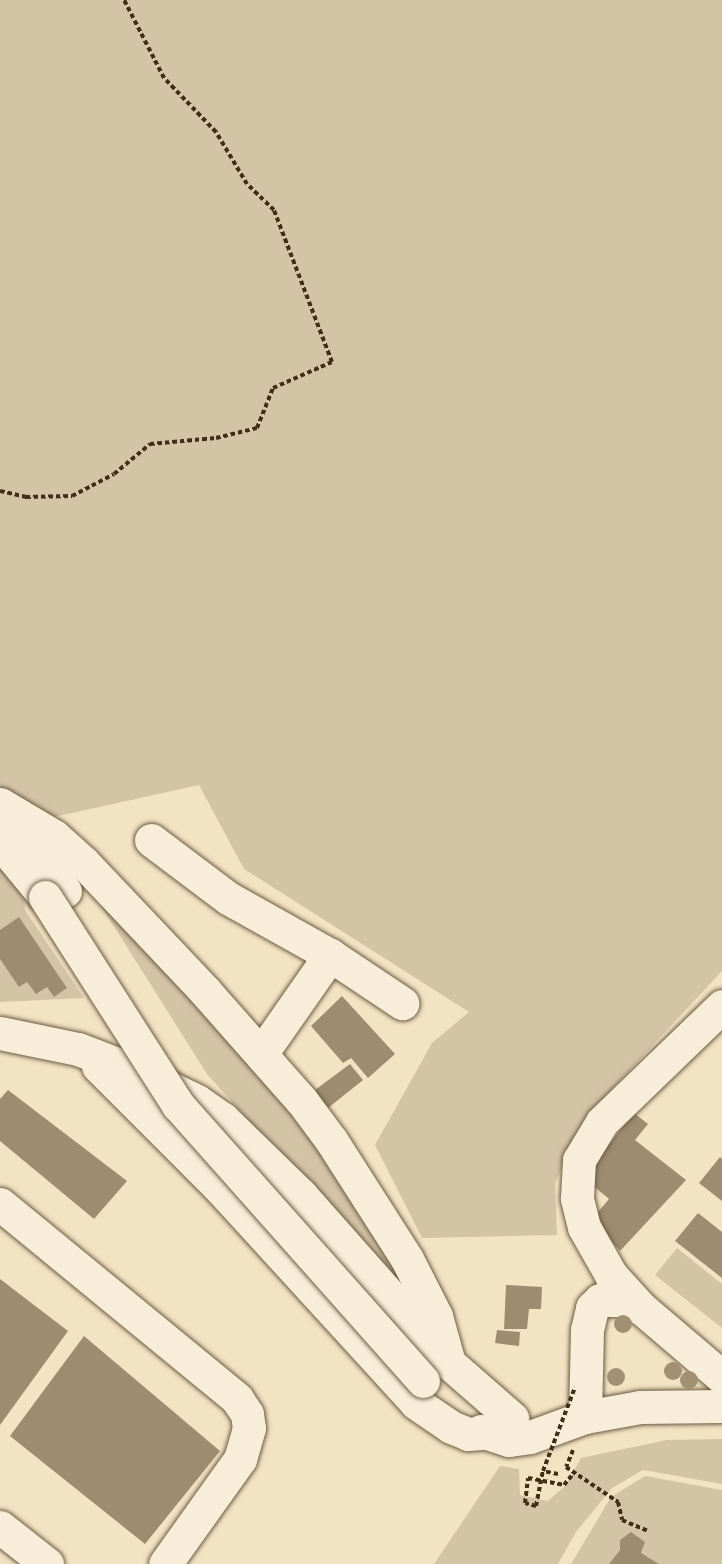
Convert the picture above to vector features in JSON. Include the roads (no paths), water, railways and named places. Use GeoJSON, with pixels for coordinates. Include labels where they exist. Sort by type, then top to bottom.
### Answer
{"type":"FeatureCollection","features":[{"type":"Feature","properties":{"kind":"street"},"geometry":{"type":"LineString","coordinates":[[0,806],[50,888],[194,1097],[435,1371],[498,1426],[509,1440],[572,1410],[669,1404],[722,1406]]}},
{"type":"Feature","properties":{"kind":"street"},"geometry":{"type":"LineString","coordinates":[[0,806],[54,836],[84,863],[261,1054],[331,1140],[407,1259],[436,1316],[435,1371]]}},
{"type":"Feature","properties":{"kind":"street"},"geometry":{"type":"LineString","coordinates":[[151,840],[228,897],[330,955],[402,1003]]}},
{"type":"Feature","properties":{"kind":"street"},"geometry":{"type":"LineString","coordinates":[[0,843],[50,888]]}},
{"type":"Feature","properties":{"kind":"street"},"geometry":{"type":"LineString","coordinates":[[261,1054],[330,955]]}},
{"type":"Feature","properties":{"kind":"street"},"geometry":{"type":"LineString","coordinates":[[722,1006],[602,1122],[588,1142],[576,1180],[584,1227],[593,1247],[641,1308],[722,1377]]}},
{"type":"Feature","properties":{"kind":"street"},"geometry":{"type":"LineString","coordinates":[[0,1033],[78,1049],[170,1086],[223,1119],[301,1195],[435,1371]]}},
{"type":"Feature","properties":{"kind":"street"},"geometry":{"type":"LineString","coordinates":[[78,1049],[164,1129],[416,1403],[451,1427],[468,1434],[498,1426]]}},
{"type":"Feature","properties":{"kind":"street"},"geometry":{"type":"LineString","coordinates":[[0,1204],[237,1399],[247,1414],[249,1428],[240,1459],[165,1564]]}},
{"type":"Feature","properties":{"kind":"street"},"geometry":{"type":"LineString","coordinates":[[572,1410],[592,1308],[596,1276],[593,1247]]}},
{"type":"Feature","properties":{"kind":"street"},"geometry":{"type":"LineString","coordinates":[[592,1308],[600,1300],[614,1298],[641,1308]]}},
{"type":"Feature","properties":{"kind":"street"},"geometry":{"type":"LineString","coordinates":[[0,1527],[47,1564]]}}]}
